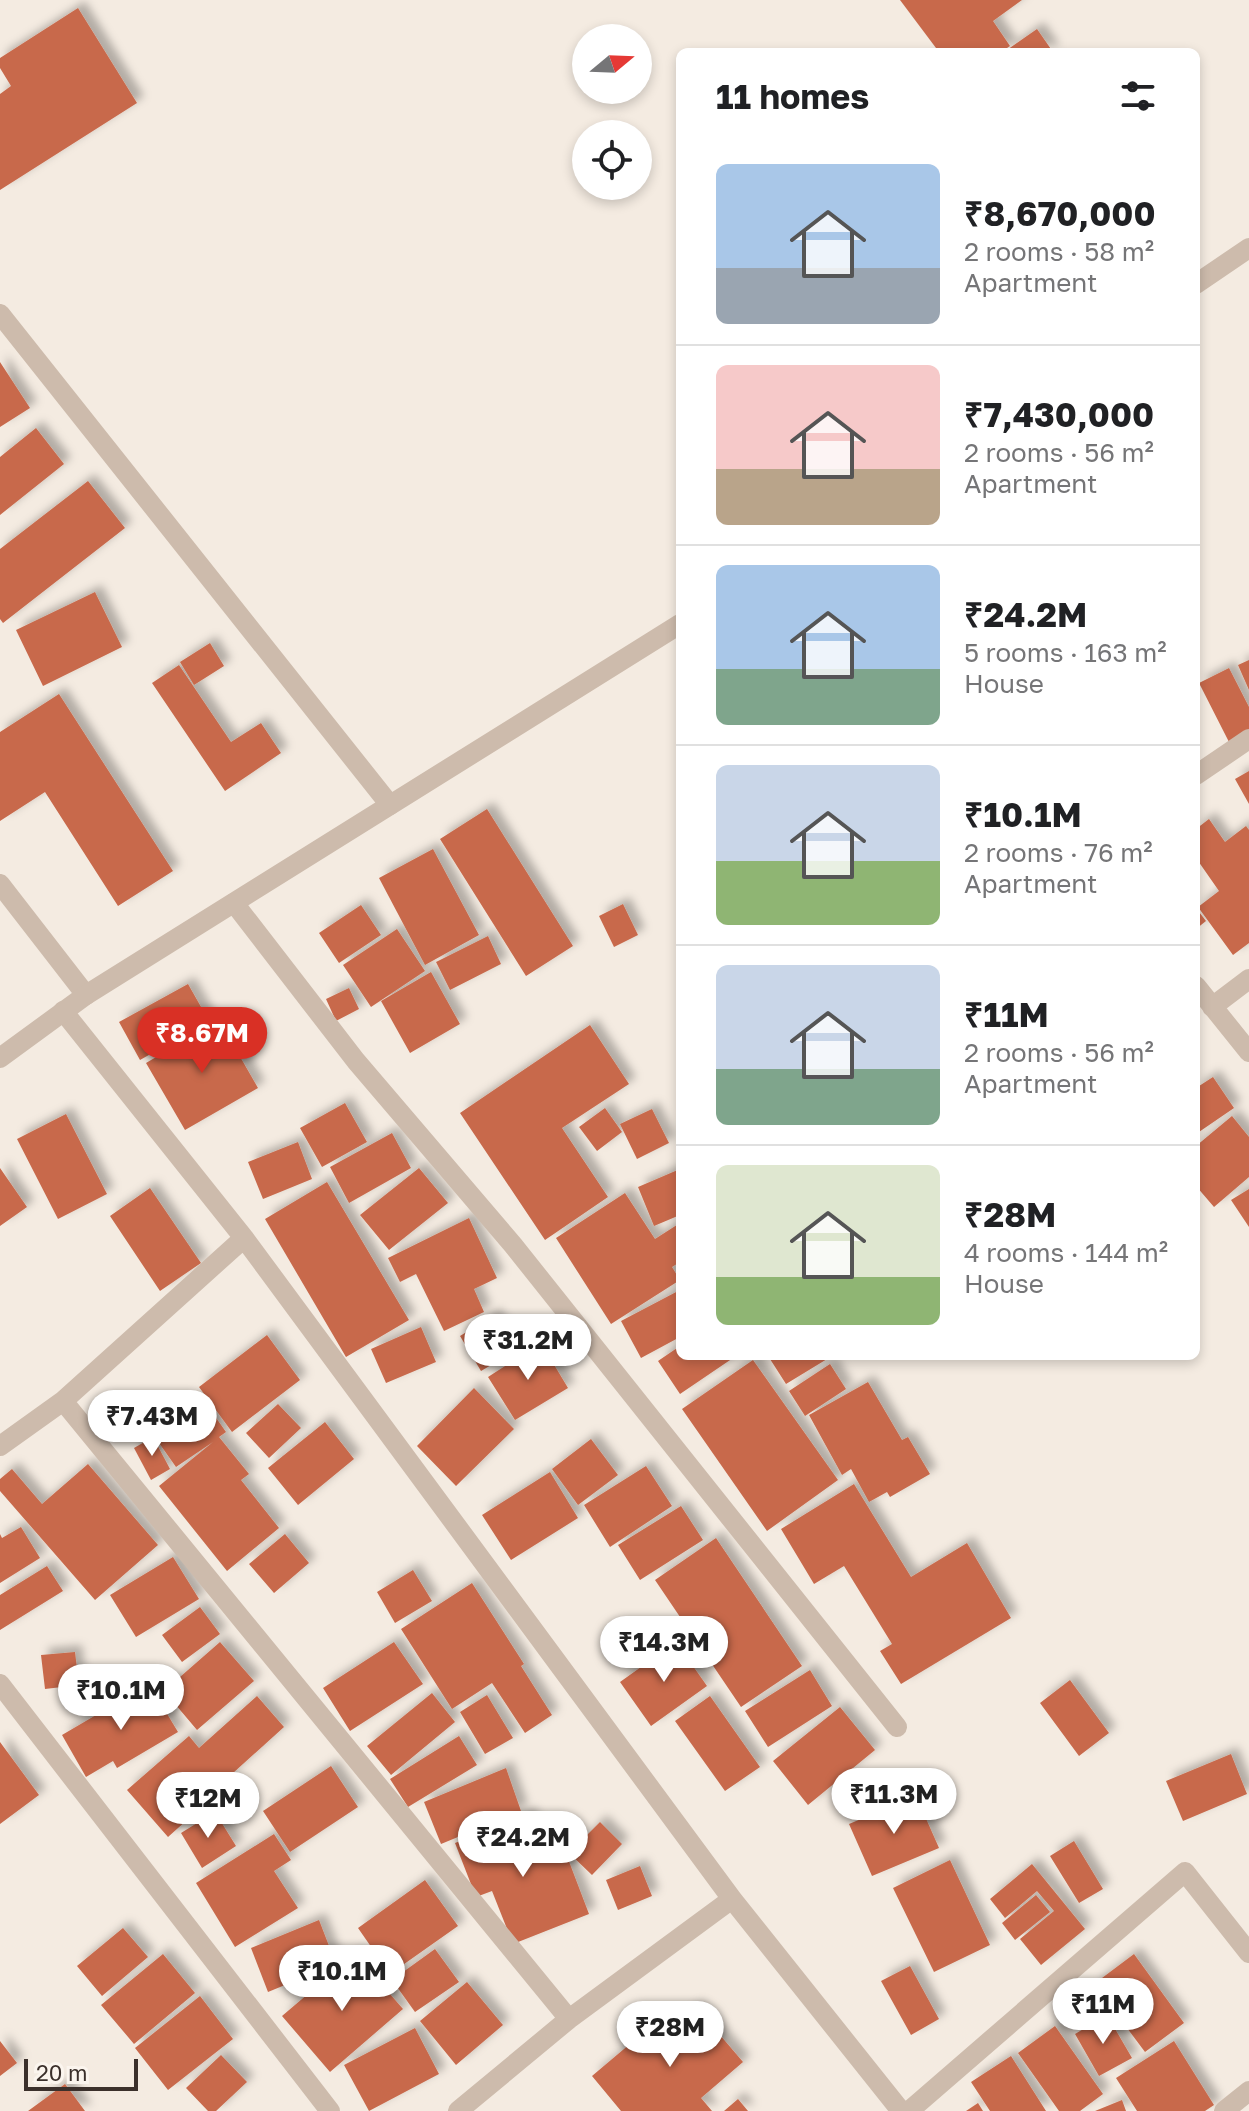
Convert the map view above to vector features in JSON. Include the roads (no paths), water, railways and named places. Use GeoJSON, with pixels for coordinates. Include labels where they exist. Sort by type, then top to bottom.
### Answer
{"type":"FeatureCollection","features":[{"type":"Feature","properties":{"kind":"street"},"geometry":{"type":"LineString","coordinates":[[1200,281],[1249,248]]}},
{"type":"Feature","properties":{"kind":"street"},"geometry":{"type":"LineString","coordinates":[[0,314],[390,805]]}},
{"type":"Feature","properties":{"kind":"street"},"geometry":{"type":"LineString","coordinates":[[0,1058],[86,995],[676,626]]}},
{"type":"Feature","properties":{"kind":"street"},"geometry":{"type":"LineString","coordinates":[[1200,772],[1249,739]]}},
{"type":"Feature","properties":{"kind":"street"},"geometry":{"type":"LineString","coordinates":[[0,884],[86,995]]}},
{"type":"Feature","properties":{"kind":"street"},"geometry":{"type":"LineString","coordinates":[[234,903],[356,1061],[513,1245],[897,1727]]}},
{"type":"Feature","properties":{"kind":"street"},"geometry":{"type":"LineString","coordinates":[[1212,1007],[1249,979]]}},
{"type":"Feature","properties":{"kind":"street"},"geometry":{"type":"LineString","coordinates":[[1200,991],[1249,1052]]}},
{"type":"Feature","properties":{"kind":"street"},"geometry":{"type":"LineString","coordinates":[[63,1011],[244,1238],[732,1899],[901,2111]]}},
{"type":"Feature","properties":{"kind":"street"},"geometry":{"type":"LineString","coordinates":[[0,1446],[63,1401],[244,1238]]}},
{"type":"Feature","properties":{"kind":"street"},"geometry":{"type":"LineString","coordinates":[[63,1401],[569,2019]]}},
{"type":"Feature","properties":{"kind":"street"},"geometry":{"type":"LineString","coordinates":[[0,1684],[330,2111]]}},
{"type":"Feature","properties":{"kind":"street"},"geometry":{"type":"LineString","coordinates":[[909,2111],[1185,1872],[1249,1953]]}},
{"type":"Feature","properties":{"kind":"street"},"geometry":{"type":"LineString","coordinates":[[458,2111],[569,2019],[732,1899]]}},
{"type":"Feature","properties":{"kind":"street"},"geometry":{"type":"LineString","coordinates":[[1224,2111],[1249,2091]]}}]}
